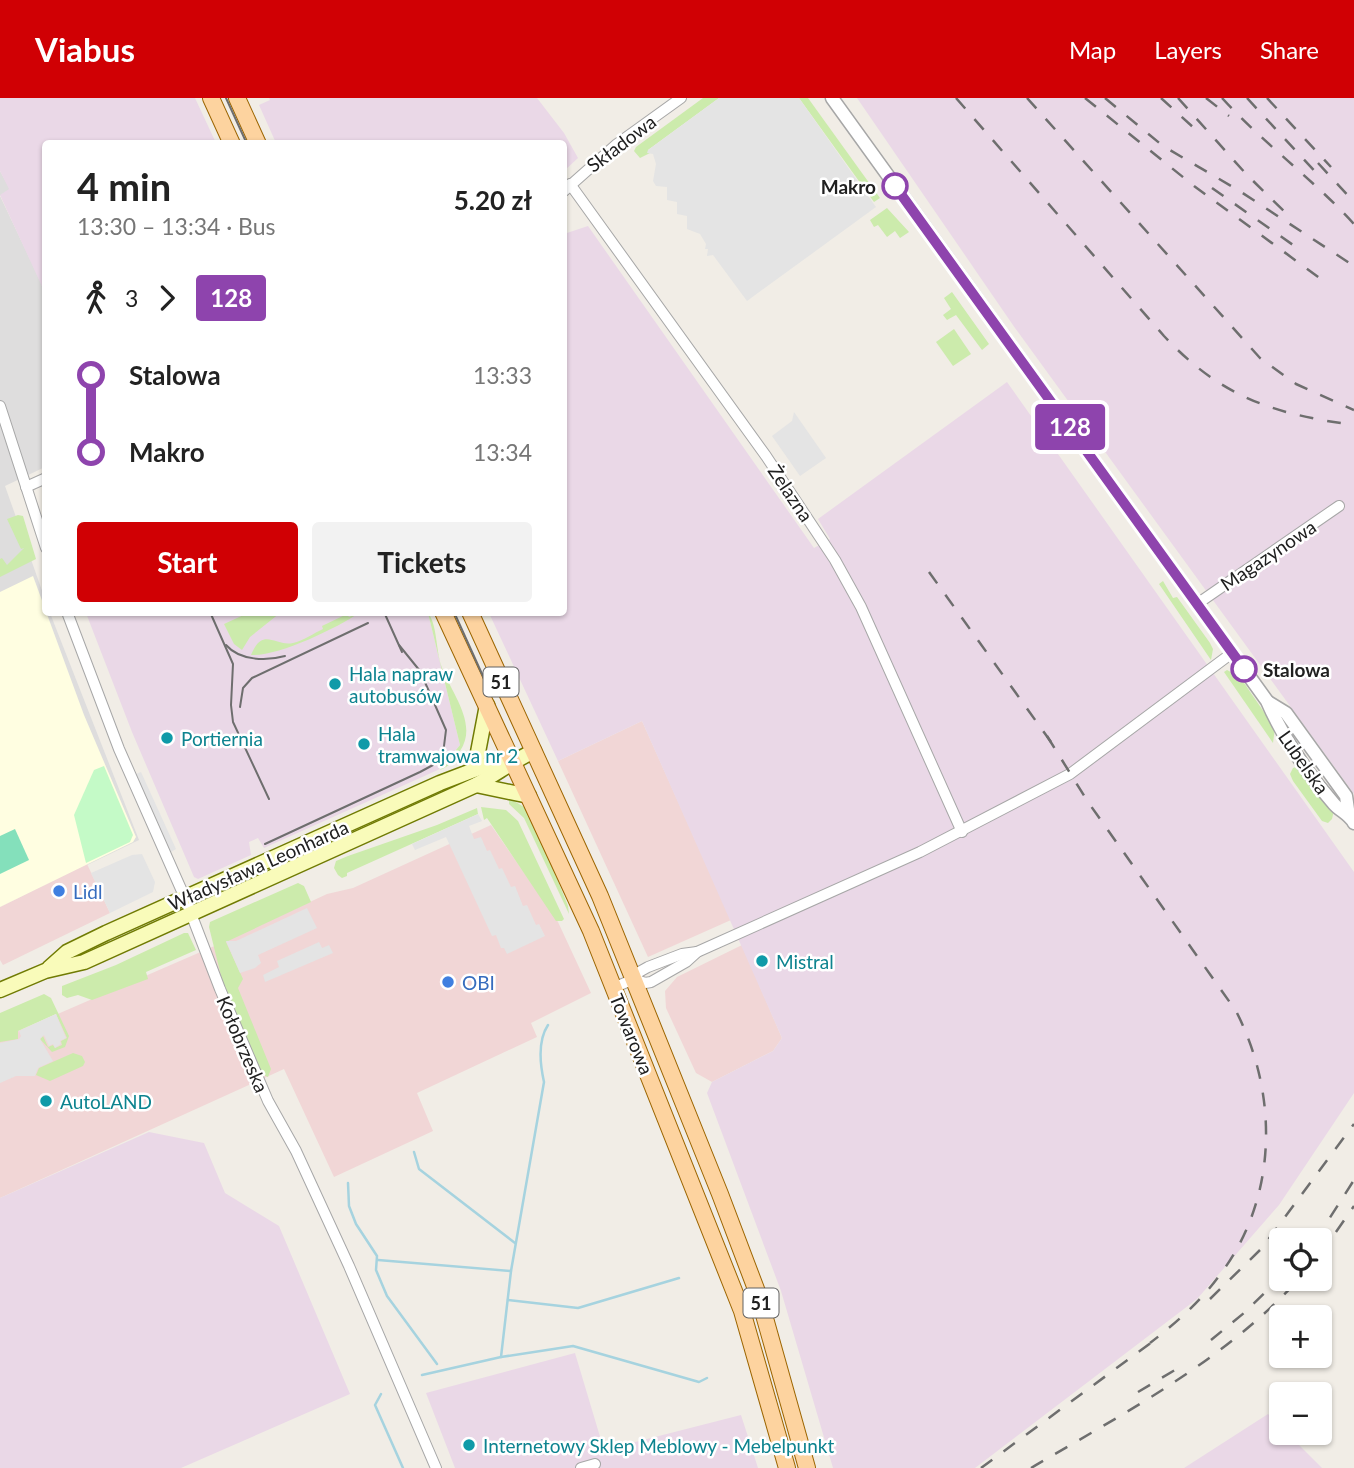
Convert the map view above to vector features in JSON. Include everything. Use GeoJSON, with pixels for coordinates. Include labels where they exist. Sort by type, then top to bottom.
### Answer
{"type":"FeatureCollection","features":[{"type":"Feature","properties":{"kind":"main road"},"geometry":{"type":"LineString","coordinates":[[211,98],[230,140]]}},
{"type":"Feature","properties":{"kind":"main road"},"geometry":{"type":"LineString","coordinates":[[237,98],[256,140]]}},
{"type":"Feature","properties":{"kind":"main road","name":"Towarowa"},"geometry":{"type":"LineString","coordinates":[[445,616],[530,796],[613,988],[742,1311],[787,1468]]}},
{"type":"Feature","properties":{"kind":"main road","name":"Towarowa"},"geometry":{"type":"LineString","coordinates":[[472,616],[622,949],[753,1279],[807,1468]]}},
{"type":"Feature","properties":{"kind":"main road"},"geometry":{"type":"LineString","coordinates":[[475,768],[487,705]]}},
{"type":"Feature","properties":{"kind":"main road","name":"Władysława Leonharda"},"geometry":{"type":"LineString","coordinates":[[45,971],[67,952],[185,898],[475,768],[513,760],[534,751]]}},
{"type":"Feature","properties":{"kind":"main road","name":"Władysława Leonharda"},"geometry":{"type":"LineString","coordinates":[[0,990],[45,971],[83,962],[476,785],[500,772],[513,760]]}},
{"type":"Feature","properties":{"kind":"main road"},"geometry":{"type":"LineString","coordinates":[[476,785],[530,796]]}},
{"type":"Feature","properties":{"kind":"main road"},"geometry":{"type":"LineString","coordinates":[[774,1419],[777,1425],[785,1428],[791,1426],[794,1420]]}},
{"type":"Feature","properties":{"kind":"street","name":"Składowa"},"geometry":{"type":"LineString","coordinates":[[567,188],[617,144],[681,98]]}},
{"type":"Feature","properties":{"kind":"street","name":"Lubelska"},"geometry":{"type":"LineString","coordinates":[[832,98],[1267,701],[1276,723],[1291,746],[1336,806],[1352,819]]}},
{"type":"Feature","properties":{"kind":"street","name":"Żelazna"},"geometry":{"type":"LineString","coordinates":[[567,188],[766,456],[835,561],[861,607],[962,832]]}},
{"type":"Feature","properties":{"kind":"street"},"geometry":{"type":"LineString","coordinates":[[1,414],[42,536]]}},
{"type":"Feature","properties":{"kind":"street"},"geometry":{"type":"LineString","coordinates":[[26,487],[42,480]]}},
{"type":"Feature","properties":{"kind":"street","name":"Magazynowa"},"geometry":{"type":"LineString","coordinates":[[1197,604],[1339,506]]}},
{"type":"Feature","properties":{"kind":"street","name":"Kołobrzeska"},"geometry":{"type":"LineString","coordinates":[[69,616],[126,767],[185,898],[268,1101],[296,1151],[436,1468]]}},
{"type":"Feature","properties":{"kind":"street"},"geometry":{"type":"LineString","coordinates":[[613,988],[634,979],[648,967],[682,954],[697,952],[962,832],[1073,772],[1232,653]]}},
{"type":"Feature","properties":{"kind":"street"},"geometry":{"type":"LineString","coordinates":[[622,949],[637,962],[648,967]]}},
{"type":"Feature","properties":{"kind":"street"},"geometry":{"type":"LineString","coordinates":[[634,979],[646,983],[654,981],[686,962],[697,952]]}},
{"type":"Feature","properties":{"kind":"street"},"geometry":{"type":"LineString","coordinates":[[647,1012],[648,996],[654,981]]}},
{"type":"Feature","properties":{"kind":"street"},"geometry":{"type":"LineString","coordinates":[[581,1468],[595,1464]]}},
{"type":"Feature","properties":{"kind":"shaded area"},"geometry":{"type":"Polygon","coordinates":[[[0,98],[195,98],[215,140],[42,140],[42,286],[0,195],[9,189],[0,171],[0,98]]]}},
{"type":"Feature","properties":{"kind":"shaded area"},"geometry":{"type":"Polygon","coordinates":[[[269,98],[537,98],[564,133],[578,158],[567,168],[567,140],[275,140],[259,105],[270,100],[269,98]]]}},
{"type":"Feature","properties":{"kind":"shaded area"},"geometry":{"type":"Polygon","coordinates":[[[719,98],[799,98],[876,207],[747,301],[713,255],[707,256],[708,249],[705,249],[706,244],[700,234],[687,229],[687,216],[677,214],[677,202],[667,200],[667,187],[656,186],[653,181],[656,164],[653,154],[647,153],[719,98]]]}},
{"type":"Feature","properties":{"kind":"shaded area"},"geometry":{"type":"Polygon","coordinates":[[[857,98],[1354,98],[1354,794],[1015,328],[857,98]]]}},
{"type":"Feature","properties":{"kind":"shaded area"},"geometry":{"type":"Polygon","coordinates":[[[0,171],[10,189],[0,196],[0,171]]]}},
{"type":"Feature","properties":{"kind":"shaded area"},"geometry":{"type":"Polygon","coordinates":[[[0,196],[42,285],[42,468],[5,486],[42,591],[42,616],[51,616],[139,840],[0,907],[0,196]]]}},
{"type":"Feature","properties":{"kind":"shaded area"},"geometry":{"type":"Polygon","coordinates":[[[588,226],[814,548],[830,539],[818,519],[1007,382],[1354,872],[1354,1093],[1279,1205],[1197,1299],[975,1468],[833,1468],[781,1291],[707,1093],[712,1082],[773,1051],[782,1038],[642,721],[558,761],[490,616],[567,616],[567,233],[588,226]]]}},
{"type":"Feature","properties":{"kind":"shaded area"},"geometry":{"type":"Polygon","coordinates":[[[794,412],[826,458],[800,476],[772,436],[792,421],[794,412]]]}},
{"type":"Feature","properties":{"kind":"shaded area"},"geometry":{"type":"Polygon","coordinates":[[[33,576],[42,601],[42,616],[48,616],[84,715],[136,837],[133,842],[0,907],[0,592],[33,576]]]}},
{"type":"Feature","properties":{"kind":"shaded area"},"geometry":{"type":"Polygon","coordinates":[[[87,616],[429,616],[460,745],[440,769],[264,848],[258,838],[249,842],[251,855],[198,879],[194,877],[132,732],[87,616]]]}},
{"type":"Feature","properties":{"kind":"shaded area"},"geometry":{"type":"Polygon","coordinates":[[[642,721],[731,920],[648,957],[558,761],[642,721]]]}},
{"type":"Feature","properties":{"kind":"shaded area"},"geometry":{"type":"Polygon","coordinates":[[[141,772],[176,849],[171,852],[136,774],[141,772]]]}},
{"type":"Feature","properties":{"kind":"shaded area"},"geometry":{"type":"Polygon","coordinates":[[[478,814],[482,821],[469,826],[474,839],[481,837],[487,851],[490,850],[499,869],[502,868],[511,887],[515,886],[523,906],[527,905],[536,925],[539,924],[545,936],[507,954],[504,948],[501,948],[496,935],[492,936],[446,837],[415,850],[412,844],[478,814]]]}},
{"type":"Feature","properties":{"kind":"shaded area"},"geometry":{"type":"Polygon","coordinates":[[[491,825],[558,922],[591,993],[531,1023],[537,1037],[417,1093],[433,1131],[334,1177],[284,1069],[0,1198],[0,1039],[327,894],[353,888],[491,825]]]}},
{"type":"Feature","properties":{"kind":"shaded area"},"geometry":{"type":"Polygon","coordinates":[[[142,854],[155,882],[153,892],[110,913],[91,873],[132,855],[142,854]]]}},
{"type":"Feature","properties":{"kind":"shaded area"},"geometry":{"type":"Polygon","coordinates":[[[87,864],[110,913],[3,965],[0,960],[0,907],[87,864]]]}},
{"type":"Feature","properties":{"kind":"shaded area"},"geometry":{"type":"Polygon","coordinates":[[[307,908],[317,928],[258,955],[261,963],[240,973],[226,941],[236,941],[307,908]]]}},
{"type":"Feature","properties":{"kind":"shaded area"},"geometry":{"type":"Polygon","coordinates":[[[319,942],[322,948],[329,945],[333,953],[265,982],[263,975],[279,967],[277,961],[319,942]]]}},
{"type":"Feature","properties":{"kind":"shaded area"},"geometry":{"type":"Polygon","coordinates":[[[742,945],[782,1038],[773,1051],[712,1082],[696,1073],[666,1008],[665,991],[677,977],[742,945]]]}},
{"type":"Feature","properties":{"kind":"shaded area"},"geometry":{"type":"Polygon","coordinates":[[[56,1014],[66,1038],[55,1048],[53,1044],[49,1046],[44,1035],[40,1039],[53,1061],[38,1068],[35,1076],[16,1076],[0,1083],[0,1043],[19,1039],[19,1031],[56,1014]]]}},
{"type":"Feature","properties":{"kind":"shaded area"},"geometry":{"type":"Polygon","coordinates":[[[149,1132],[204,1143],[225,1193],[279,1226],[350,1394],[181,1468],[0,1468],[0,1198],[149,1132]]]}},
{"type":"Feature","properties":{"kind":"shaded area"},"geometry":{"type":"Polygon","coordinates":[[[575,1353],[604,1450],[741,1415],[758,1468],[455,1468],[426,1393],[575,1353]]]}},
{"type":"Feature","properties":{"kind":"shaded area"},"geometry":{"type":"Polygon","coordinates":[[[1268,1414],[1269,1445],[1299,1445],[1322,1468],[1184,1468],[1268,1414]]]}},
{"type":"Feature","properties":{"kind":"green space"},"geometry":{"type":"Polygon","coordinates":[[[703,98],[719,98],[648,150],[650,153],[640,158],[634,151],[636,147],[703,98]]]}},
{"type":"Feature","properties":{"kind":"green space"},"geometry":{"type":"Polygon","coordinates":[[[799,98],[808,98],[880,198],[874,202],[799,98]]]}},
{"type":"Feature","properties":{"kind":"green space"},"geometry":{"type":"Polygon","coordinates":[[[887,208],[909,232],[900,238],[895,231],[887,237],[878,225],[874,227],[870,220],[887,208]]]}},
{"type":"Feature","properties":{"kind":"green space"},"geometry":{"type":"Polygon","coordinates":[[[952,292],[989,344],[982,350],[956,315],[947,320],[943,315],[951,309],[944,298],[952,292]]]}},
{"type":"Feature","properties":{"kind":"green space"},"geometry":{"type":"Polygon","coordinates":[[[954,329],[971,354],[953,366],[936,342],[954,329]]]}},
{"type":"Feature","properties":{"kind":"green space"},"geometry":{"type":"Polygon","coordinates":[[[23,516],[36,559],[0,577],[0,559],[7,565],[24,548],[21,549],[7,519],[23,516]]]}},
{"type":"Feature","properties":{"kind":"green space"},"geometry":{"type":"Polygon","coordinates":[[[1163,581],[1173,598],[1177,597],[1210,643],[1213,649],[1211,660],[1159,584],[1163,581]]]}},
{"type":"Feature","properties":{"kind":"green space"},"geometry":{"type":"Polygon","coordinates":[[[241,616],[276,616],[250,637],[242,650],[234,644],[224,624],[241,616]]]}},
{"type":"Feature","properties":{"kind":"green space"},"geometry":{"type":"Polygon","coordinates":[[[343,616],[354,616],[291,647],[251,655],[260,641],[297,642],[323,629],[322,626],[343,616]]]}},
{"type":"Feature","properties":{"kind":"green space"},"geometry":{"type":"Polygon","coordinates":[[[429,616],[433,624],[441,665],[461,708],[466,730],[460,751],[447,767],[440,770],[460,745],[429,616]]]}},
{"type":"Feature","properties":{"kind":"green space"},"geometry":{"type":"Polygon","coordinates":[[[1227,670],[1240,677],[1275,728],[1273,743],[1224,672],[1227,670]]]}},
{"type":"Feature","properties":{"kind":"green space"},"geometry":{"type":"Polygon","coordinates":[[[104,766],[133,835],[130,842],[86,863],[74,815],[94,770],[104,766]]]}},
{"type":"Feature","properties":{"kind":"green space"},"geometry":{"type":"Polygon","coordinates":[[[1299,766],[1334,810],[1328,823],[1322,821],[1293,781],[1290,774],[1293,768],[1299,766]]]}},
{"type":"Feature","properties":{"kind":"green space"},"geometry":{"type":"Polygon","coordinates":[[[509,798],[524,807],[532,816],[569,914],[524,818],[509,804],[509,798]]]}},
{"type":"Feature","properties":{"kind":"green space"},"geometry":{"type":"Polygon","coordinates":[[[481,807],[506,810],[518,821],[564,919],[562,921],[556,921],[487,818],[484,820],[481,807]]]}},
{"type":"Feature","properties":{"kind":"green space"},"geometry":{"type":"Polygon","coordinates":[[[477,808],[478,814],[347,873],[347,876],[342,878],[334,868],[336,861],[477,808]]]}},
{"type":"Feature","properties":{"kind":"green space"},"geometry":{"type":"Polygon","coordinates":[[[15,829],[29,860],[0,874],[0,836],[15,829]]]}},
{"type":"Feature","properties":{"kind":"green space"},"geometry":{"type":"Polygon","coordinates":[[[298,883],[304,886],[311,902],[226,942],[243,979],[238,988],[271,1069],[268,1077],[263,1075],[224,988],[209,927],[210,922],[298,883]]]}},
{"type":"Feature","properties":{"kind":"green space"},"geometry":{"type":"Polygon","coordinates":[[[188,933],[196,950],[146,972],[148,979],[92,1000],[78,995],[67,998],[62,995],[62,986],[116,965],[188,933]]]}},
{"type":"Feature","properties":{"kind":"green space"},"geometry":{"type":"Polygon","coordinates":[[[44,994],[51,998],[69,1036],[65,1047],[52,1052],[40,1039],[43,1036],[48,1047],[53,1045],[55,1048],[62,1045],[61,1041],[67,1038],[56,1014],[18,1031],[18,1039],[0,1042],[0,1013],[44,994]]]}},
{"type":"Feature","properties":{"kind":"green space"},"geometry":{"type":"Polygon","coordinates":[[[73,1053],[82,1056],[85,1062],[83,1066],[50,1081],[36,1075],[39,1068],[73,1053]]]}},
{"type":"Feature","properties":{"kind":"waterway"},"geometry":{"type":"LineString","coordinates":[[422,1375],[501,1357],[511,1271],[544,1082],[541,1052],[548,1025]]}},
{"type":"Feature","properties":{"kind":"waterway"},"geometry":{"type":"LineString","coordinates":[[414,1152],[419,1169],[515,1243]]}},
{"type":"Feature","properties":{"kind":"waterway"},"geometry":{"type":"LineString","coordinates":[[348,1183],[349,1206],[356,1224],[377,1256],[376,1270],[387,1296],[437,1364]]}},
{"type":"Feature","properties":{"kind":"waterway"},"geometry":{"type":"LineString","coordinates":[[378,1260],[511,1271]]}},
{"type":"Feature","properties":{"kind":"waterway"},"geometry":{"type":"LineString","coordinates":[[508,1300],[578,1308],[679,1278]]}},
{"type":"Feature","properties":{"kind":"waterway"},"geometry":{"type":"LineString","coordinates":[[501,1357],[573,1346],[699,1382],[707,1378]]}},
{"type":"Feature","properties":{"kind":"waterway"},"geometry":{"type":"LineString","coordinates":[[381,1394],[375,1405],[403,1468]]}},
{"type":"Feature","properties":{"kind":"tram line"},"geometry":{"type":"LineString","coordinates":[[226,98],[245,140]]}},
{"type":"Feature","properties":{"kind":"tram line"},"geometry":{"type":"LineString","coordinates":[[212,616],[233,664],[233,722],[269,799]]}},
{"type":"Feature","properties":{"kind":"tram line"},"geometry":{"type":"LineString","coordinates":[[386,616],[402,652]]}},
{"type":"Feature","properties":{"kind":"tram line"},"geometry":{"type":"LineString","coordinates":[[456,616],[487,685]]}},
{"type":"Feature","properties":{"kind":"tram line"},"geometry":{"type":"LineString","coordinates":[[240,707],[243,688],[252,678],[368,623]]}},
{"type":"Feature","properties":{"kind":"tram line"},"geometry":{"type":"LineString","coordinates":[[226,645],[246,657],[270,659],[285,656]]}},
{"type":"Feature","properties":{"kind":"tram line"},"geometry":{"type":"LineString","coordinates":[[265,844],[420,772],[433,765],[440,756],[446,730],[420,671],[399,645]]}},
{"type":"Feature","properties":{"kind":"railway"},"geometry":{"type":"LineString","coordinates":[[956,98],[1185,357],[1206,374],[1250,399],[1298,415],[1354,425]]}},
{"type":"Feature","properties":{"kind":"railway"},"geometry":{"type":"LineString","coordinates":[[1027,98],[1260,358],[1296,384],[1354,410]]}},
{"type":"Feature","properties":{"kind":"railway"},"geometry":{"type":"LineString","coordinates":[[1085,98],[1194,186],[1321,279]]}},
{"type":"Feature","properties":{"kind":"railway"},"geometry":{"type":"LineString","coordinates":[[1105,98],[1163,146],[1238,190],[1354,266]]}},
{"type":"Feature","properties":{"kind":"railway"},"geometry":{"type":"LineString","coordinates":[[1161,98],[1195,129]]}},
{"type":"Feature","properties":{"kind":"railway"},"geometry":{"type":"LineString","coordinates":[[1178,98],[1247,175],[1286,213]]}},
{"type":"Feature","properties":{"kind":"railway"},"geometry":{"type":"LineString","coordinates":[[1206,98],[1229,116]]}},
{"type":"Feature","properties":{"kind":"railway"},"geometry":{"type":"LineString","coordinates":[[1222,98],[1354,224]]}},
{"type":"Feature","properties":{"kind":"railway"},"geometry":{"type":"LineString","coordinates":[[1247,98],[1321,178]]}},
{"type":"Feature","properties":{"kind":"railway"},"geometry":{"type":"LineString","coordinates":[[1267,98],[1331,167]]}},
{"type":"Feature","properties":{"kind":"railway"},"geometry":{"type":"LineString","coordinates":[[1318,163],[1354,202]]}},
{"type":"Feature","properties":{"kind":"railway"},"geometry":{"type":"LineString","coordinates":[[1212,188],[1303,252]]}},
{"type":"Feature","properties":{"kind":"railway"},"geometry":{"type":"LineString","coordinates":[[929,572],[1051,742]]}},
{"type":"Feature","properties":{"kind":"railway"},"geometry":{"type":"LineString","coordinates":[[1047,736],[1088,802],[1236,1011],[1250,1043],[1260,1077],[1266,1146],[1262,1180],[1253,1214],[1238,1246],[1212,1286],[1187,1312],[1150,1343]]}},
{"type":"Feature","properties":{"kind":"railway"},"geometry":{"type":"LineString","coordinates":[[1210,1299],[1262,1248],[1354,1124]]}},
{"type":"Feature","properties":{"kind":"railway"},"geometry":{"type":"LineString","coordinates":[[1323,1228],[1354,1180]]}},
{"type":"Feature","properties":{"kind":"railway"},"geometry":{"type":"LineString","coordinates":[[1332,1238],[1354,1206]]}},
{"type":"Feature","properties":{"kind":"railway"},"geometry":{"type":"LineString","coordinates":[[1211,1340],[1269,1289]]}},
{"type":"Feature","properties":{"kind":"railway"},"geometry":{"type":"LineString","coordinates":[[1031,1468],[1173,1383],[1239,1335],[1287,1291]]}},
{"type":"Feature","properties":{"kind":"railway"},"geometry":{"type":"LineString","coordinates":[[981,1468],[1156,1339]]}},
{"type":"Feature","properties":{"kind":"railway"},"geometry":{"type":"LineString","coordinates":[[1138,1392],[1180,1367]]}},
{"type":"Feature","properties":{"kind":"bus line","name":"128"},"geometry":{"type":"LineString","coordinates":[[895,186],[1244,669]]}},
{"type":"Feature","properties":{"kind":"place","name":"Makro"},"geometry":{"type":"Point","coordinates":[895,186]}},
{"type":"Feature","properties":{"kind":"place","name":"Stalowa"},"geometry":{"type":"Point","coordinates":[1244,669]}},
{"type":"Feature","properties":{"kind":"place","name":"Hala napraw autobusów"},"geometry":{"type":"Point","coordinates":[335,684]}},
{"type":"Feature","properties":{"kind":"place","name":"Portiernia"},"geometry":{"type":"Point","coordinates":[167,738]}},
{"type":"Feature","properties":{"kind":"place","name":"Hala tramwajowa nr 2"},"geometry":{"type":"Point","coordinates":[364,744]}},
{"type":"Feature","properties":{"kind":"place","name":"Lidl"},"geometry":{"type":"Point","coordinates":[59,891]}},
{"type":"Feature","properties":{"kind":"place","name":"Mistral"},"geometry":{"type":"Point","coordinates":[762,961]}},
{"type":"Feature","properties":{"kind":"place","name":"OBI"},"geometry":{"type":"Point","coordinates":[448,982]}},
{"type":"Feature","properties":{"kind":"place","name":"AutoLAND"},"geometry":{"type":"Point","coordinates":[46,1101]}},
{"type":"Feature","properties":{"kind":"place","name":"Internetowy Sklep Meblowy - Mebelpunkt"},"geometry":{"type":"Point","coordinates":[469,1445]}}]}
